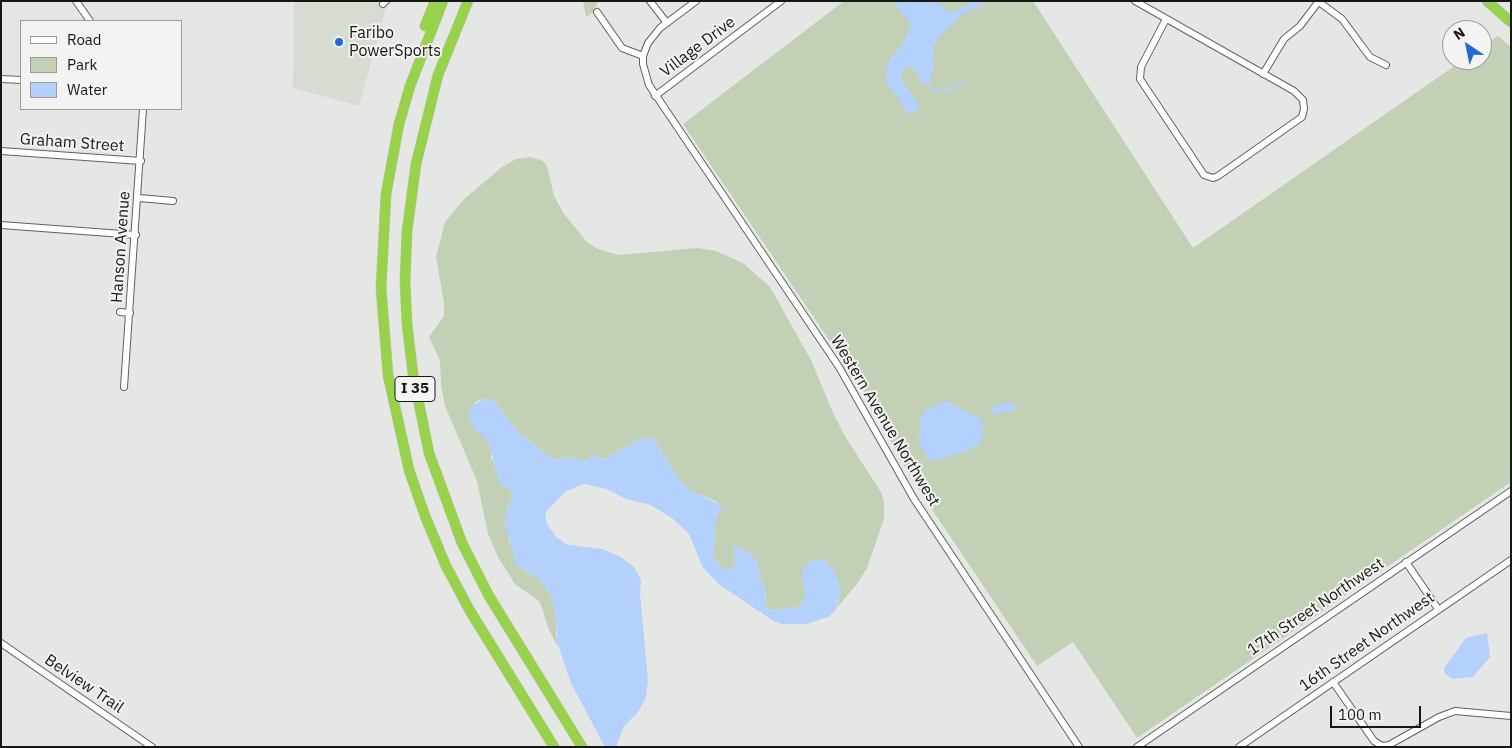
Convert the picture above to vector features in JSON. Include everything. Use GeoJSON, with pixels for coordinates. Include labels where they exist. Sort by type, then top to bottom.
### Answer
{"type":"FeatureCollection","features":[{"type":"Feature","properties":{"kind":"highway"},"geometry":{"type":"LineString","coordinates":[[399,124],[417,51],[435,1]]}},
{"type":"Feature","properties":{"kind":"highway","name":"I 35"},"geometry":{"type":"LineString","coordinates":[[443,1],[419,60],[399,124],[386,194],[381,288],[388,375],[402,444],[425,516],[457,589],[554,747]]}},
{"type":"Feature","properties":{"kind":"highway","name":"I 35"},"geometry":{"type":"LineString","coordinates":[[468,1],[446,55],[422,134],[407,231],[406,310],[417,400],[436,476],[471,562],[500,615],[582,747]]}},
{"type":"Feature","properties":{"kind":"highway"},"geometry":{"type":"LineString","coordinates":[[446,55],[475,1]]}},
{"type":"Feature","properties":{"kind":"highway"},"geometry":{"type":"LineString","coordinates":[[1487,1],[1511,22]]}},
{"type":"Feature","properties":{"kind":"street"},"geometry":{"type":"LineString","coordinates":[[76,1],[89,20]]}},
{"type":"Feature","properties":{"kind":"street"},"geometry":{"type":"LineString","coordinates":[[650,1],[667,23]]}},
{"type":"Feature","properties":{"kind":"street"},"geometry":{"type":"LineString","coordinates":[[597,12],[622,48],[643,56],[652,36],[696,1]]}},
{"type":"Feature","properties":{"kind":"street","name":"Village Drive"},"geometry":{"type":"LineString","coordinates":[[656,96],[781,1]]}},
{"type":"Feature","properties":{"kind":"street"},"geometry":{"type":"LineString","coordinates":[[1135,1],[1300,95],[1306,115],[1218,176],[1213,178],[1204,175],[1140,80],[1141,67],[1166,19]]}},
{"type":"Feature","properties":{"kind":"street"},"geometry":{"type":"LineString","coordinates":[[1264,74],[1284,39],[1300,26],[1319,2],[1342,19],[1370,57],[1386,65]]}},
{"type":"Feature","properties":{"kind":"street","name":"Western Avenue Northwest"},"geometry":{"type":"LineString","coordinates":[[643,56],[645,76],[656,96],[839,367],[914,499],[1079,747]]}},
{"type":"Feature","properties":{"kind":"street"},"geometry":{"type":"LineString","coordinates":[[1,79],[20,80]]}},
{"type":"Feature","properties":{"kind":"street","name":"Hanson Avenue"},"geometry":{"type":"LineString","coordinates":[[124,387],[136,236],[143,110]]}},
{"type":"Feature","properties":{"kind":"street","name":"Graham Street"},"geometry":{"type":"LineString","coordinates":[[1,151],[141,162]]}},
{"type":"Feature","properties":{"kind":"street"},"geometry":{"type":"LineString","coordinates":[[138,198],[172,201]]}},
{"type":"Feature","properties":{"kind":"street"},"geometry":{"type":"LineString","coordinates":[[1,225],[136,236]]}},
{"type":"Feature","properties":{"kind":"street"},"geometry":{"type":"LineString","coordinates":[[120,312],[130,312]]}},
{"type":"Feature","properties":{"kind":"street","name":"17th Street Northwest"},"geometry":{"type":"LineString","coordinates":[[1137,747],[1511,490]]}},
{"type":"Feature","properties":{"kind":"street","name":"16th Street Northwest"},"geometry":{"type":"LineString","coordinates":[[1239,747],[1511,560]]}},
{"type":"Feature","properties":{"kind":"street"},"geometry":{"type":"LineString","coordinates":[[1406,562],[1438,609]]}},
{"type":"Feature","properties":{"kind":"street","name":"Belview Trail"},"geometry":{"type":"LineString","coordinates":[[1,643],[152,747]]}},
{"type":"Feature","properties":{"kind":"street"},"geometry":{"type":"LineString","coordinates":[[1333,682],[1374,741],[1382,746],[1389,745],[1439,717],[1455,712],[1511,716]]}},
{"type":"Feature","properties":{"kind":"shaded area"},"geometry":{"type":"Polygon","coordinates":[[[294,1],[388,1],[359,106],[293,88],[294,1]]]}},
{"type":"Feature","properties":{"kind":"green space"},"geometry":{"type":"Polygon","coordinates":[[[583,1],[598,1],[594,11],[586,17],[583,1]]]}},
{"type":"Feature","properties":{"kind":"green space"},"geometry":{"type":"Polygon","coordinates":[[[844,1],[1033,1],[1193,248],[1449,70],[1492,70],[1492,40],[1498,36],[1511,47],[1511,482],[1137,738],[1073,642],[1037,666],[911,478],[863,390],[683,124],[844,1]]]}},
{"type":"Feature","properties":{"kind":"green space"},"geometry":{"type":"Polygon","coordinates":[[[531,157],[543,161],[547,166],[554,196],[564,214],[587,242],[598,249],[619,255],[697,248],[716,251],[743,263],[770,287],[811,360],[834,415],[846,438],[881,492],[884,502],[884,519],[867,568],[857,584],[835,610],[839,602],[834,571],[824,560],[803,602],[798,607],[779,610],[769,609],[765,606],[766,591],[742,548],[734,547],[735,566],[731,569],[723,569],[713,557],[716,517],[720,512],[717,502],[689,490],[681,482],[653,438],[640,439],[607,458],[582,461],[570,457],[556,460],[520,434],[494,401],[485,399],[477,401],[470,409],[477,430],[485,436],[491,448],[491,458],[497,467],[499,480],[510,489],[513,495],[506,512],[509,541],[514,558],[522,569],[539,579],[551,594],[556,615],[558,647],[549,630],[540,602],[515,584],[498,557],[488,534],[477,481],[445,406],[441,386],[440,361],[429,337],[444,316],[444,303],[436,257],[445,222],[464,199],[502,167],[516,159],[531,157]]]}},
{"type":"Feature","properties":{"kind":"water"},"geometry":{"type":"Polygon","coordinates":[[[896,1],[934,1],[951,13],[975,1],[990,1],[964,13],[936,40],[933,49],[934,65],[929,84],[926,85],[921,81],[912,66],[902,70],[902,81],[919,105],[917,112],[912,114],[905,110],[895,93],[886,84],[887,64],[904,41],[911,25],[897,8],[896,1]]]}},
{"type":"Feature","properties":{"kind":"water"},"geometry":{"type":"Polygon","coordinates":[[[484,399],[494,401],[520,434],[556,460],[570,457],[583,461],[593,455],[600,459],[607,458],[640,439],[653,438],[681,482],[689,490],[721,505],[722,511],[716,517],[713,556],[723,569],[731,569],[735,566],[734,547],[737,546],[749,552],[759,564],[761,583],[766,590],[765,606],[769,609],[779,610],[798,607],[803,602],[805,595],[802,578],[804,566],[814,560],[824,560],[834,571],[840,585],[841,593],[835,610],[830,616],[807,624],[781,624],[720,585],[702,566],[689,534],[672,518],[651,505],[626,499],[607,489],[584,484],[566,491],[545,513],[547,524],[556,537],[568,545],[602,549],[621,557],[634,567],[641,580],[640,594],[648,681],[646,697],[638,712],[624,726],[616,747],[605,747],[571,683],[557,642],[556,615],[551,594],[539,579],[518,566],[515,561],[505,528],[506,512],[513,495],[510,489],[500,484],[488,441],[472,426],[468,414],[472,406],[484,399]]]}},
{"type":"Feature","properties":{"kind":"water"},"geometry":{"type":"Polygon","coordinates":[[[947,401],[983,420],[983,435],[980,443],[968,451],[930,461],[919,443],[920,420],[926,409],[947,401]]]}},
{"type":"Feature","properties":{"kind":"water"},"geometry":{"type":"Polygon","coordinates":[[[1009,402],[1016,406],[1013,411],[989,415],[995,406],[1009,402]]]}},
{"type":"Feature","properties":{"kind":"water"},"geometry":{"type":"Polygon","coordinates":[[[1487,633],[1490,657],[1473,677],[1453,679],[1445,674],[1444,668],[1466,638],[1487,633]]]}},
{"type":"Feature","properties":{"kind":"waterway"},"geometry":{"type":"LineString","coordinates":[[929,84],[932,90],[939,92],[965,83]]}},
{"type":"Feature","properties":{"kind":"place","name":"Faribo PowerSports"},"geometry":{"type":"Point","coordinates":[339,42]}}]}
